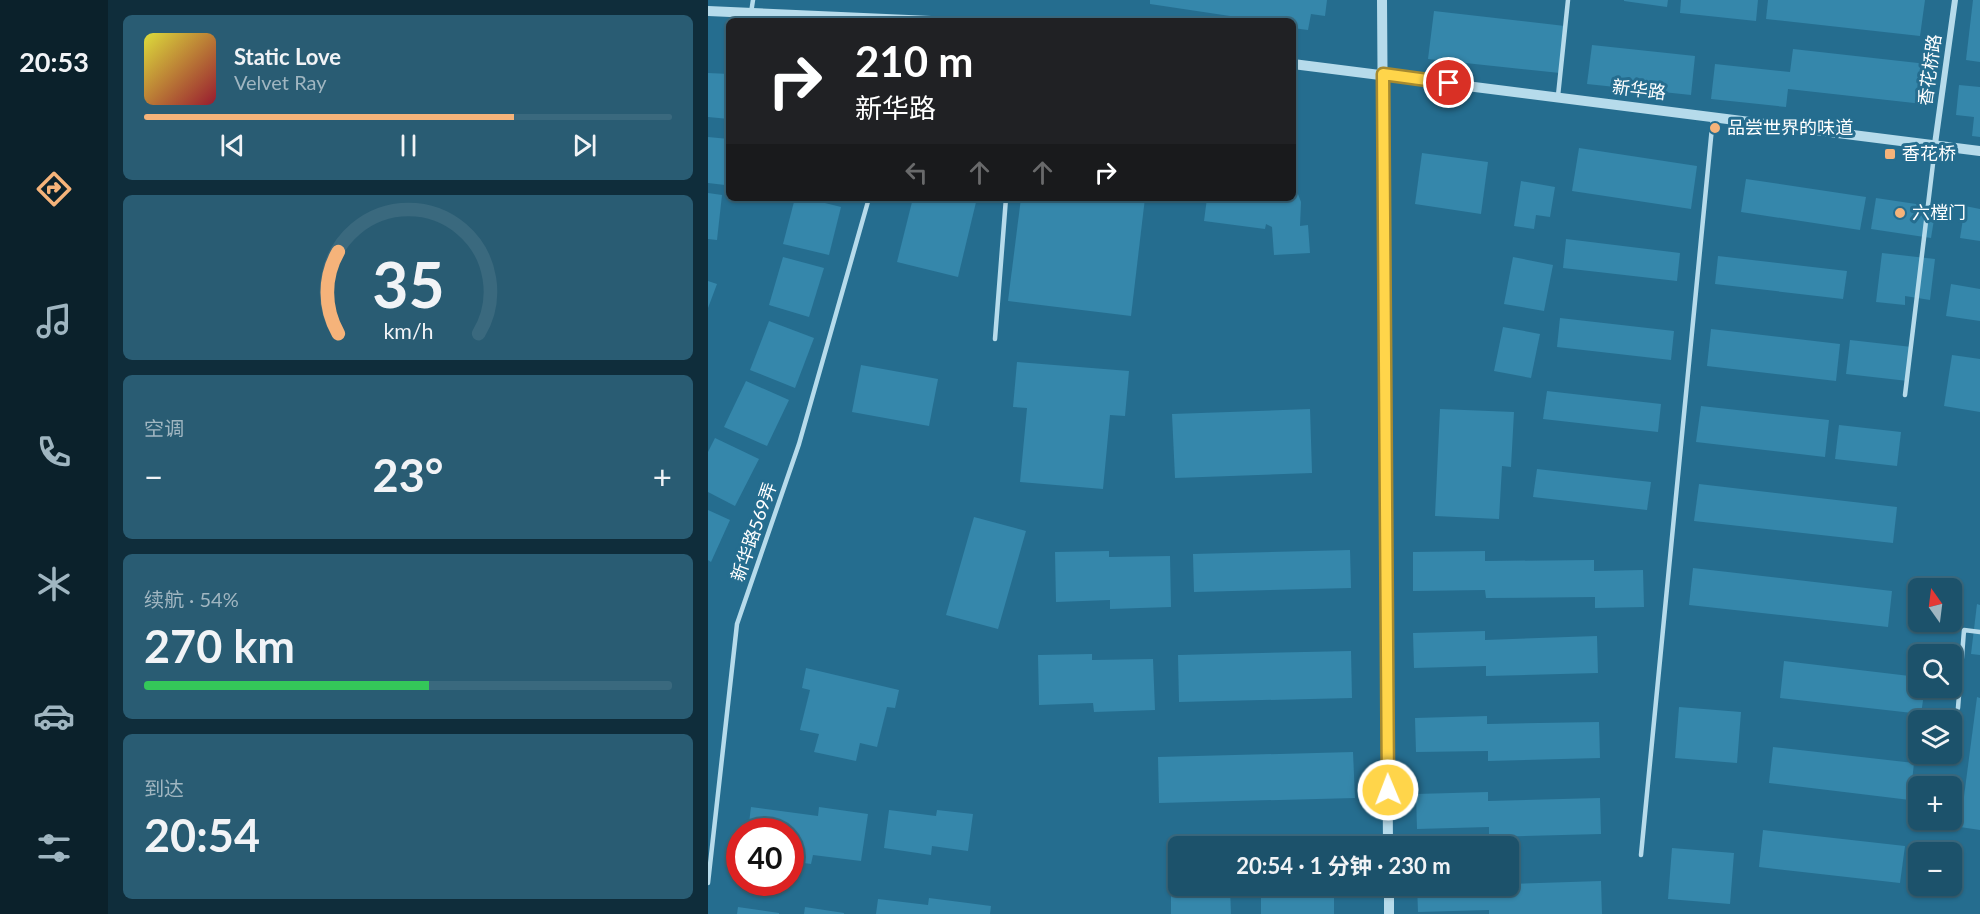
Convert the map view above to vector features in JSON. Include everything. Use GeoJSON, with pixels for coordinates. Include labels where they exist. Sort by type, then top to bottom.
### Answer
{"type":"FeatureCollection","features":[{"type":"Feature","properties":{"kind":"street"},"geometry":{"type":"LineString","coordinates":[[1382,0],[1388,836]]}},
{"type":"Feature","properties":{"kind":"street","name":"香花桥路"},"geometry":{"type":"LineString","coordinates":[[1935,144],[1955,0]]}},
{"type":"Feature","properties":{"kind":"street"},"geometry":{"type":"LineString","coordinates":[[708,11],[859,18]]}},
{"type":"Feature","properties":{"kind":"street","name":"新华路"},"geometry":{"type":"LineString","coordinates":[[1296,64],[1980,151]]}},
{"type":"Feature","properties":{"kind":"street"},"geometry":{"type":"LineString","coordinates":[[1389,896],[1389,914]]}},
{"type":"Feature","properties":{"kind":"lane"},"geometry":{"type":"LineString","coordinates":[[751,13],[753,0]]}},
{"type":"Feature","properties":{"kind":"lane"},"geometry":{"type":"LineString","coordinates":[[1558,96],[1568,0]]}},
{"type":"Feature","properties":{"kind":"lane"},"geometry":{"type":"LineString","coordinates":[[1641,855],[1713,116]]}},
{"type":"Feature","properties":{"kind":"lane"},"geometry":{"type":"LineString","coordinates":[[1905,395],[1935,144]]}},
{"type":"Feature","properties":{"kind":"lane","name":"新华路569弄"},"geometry":{"type":"LineString","coordinates":[[708,883],[736,624],[799,444],[868,201]]}},
{"type":"Feature","properties":{"kind":"lane"},"geometry":{"type":"LineString","coordinates":[[994,339],[1006,201]]}},
{"type":"Feature","properties":{"kind":"lane"},"geometry":{"type":"LineString","coordinates":[[1958,708],[1964,630],[1980,632]]}},
{"type":"Feature","properties":{"kind":"building"},"geometry":{"type":"Polygon","coordinates":[[[1150,0],[1327,0],[1325,16],[1311,14],[1308,30],[1296,28],[1296,18],[1229,18],[1230,16],[1150,4],[1150,0]]]}},
{"type":"Feature","properties":{"kind":"building"},"geometry":{"type":"Polygon","coordinates":[[[1624,0],[1668,0],[1667,7],[1624,0]]]}},
{"type":"Feature","properties":{"kind":"building"},"geometry":{"type":"Polygon","coordinates":[[[1681,0],[1758,0],[1756,21],[1680,13],[1681,0]]]}},
{"type":"Feature","properties":{"kind":"building"},"geometry":{"type":"Polygon","coordinates":[[[1768,0],[1925,0],[1920,36],[1766,19],[1768,0]]]}},
{"type":"Feature","properties":{"kind":"building"},"geometry":{"type":"Polygon","coordinates":[[[1973,0],[1980,0],[1980,62],[1966,60],[1973,0]]]}},
{"type":"Feature","properties":{"kind":"building"},"geometry":{"type":"Polygon","coordinates":[[[1434,11],[1565,26],[1560,73],[1428,59],[1434,11]]]}},
{"type":"Feature","properties":{"kind":"building"},"geometry":{"type":"Polygon","coordinates":[[[1592,45],[1695,56],[1691,95],[1587,84],[1592,45]]]}},
{"type":"Feature","properties":{"kind":"building"},"geometry":{"type":"Polygon","coordinates":[[[1793,49],[1927,64],[1923,104],[1788,89],[1786,107],[1711,99],[1715,64],[1790,72],[1793,49]]]}},
{"type":"Feature","properties":{"kind":"building"},"geometry":{"type":"Polygon","coordinates":[[[708,73],[726,74],[726,119],[708,117],[708,73]]]}},
{"type":"Feature","properties":{"kind":"building"},"geometry":{"type":"Polygon","coordinates":[[[1959,85],[1980,87],[1980,137],[1972,136],[1974,117],[1956,115],[1959,85]]]}},
{"type":"Feature","properties":{"kind":"building"},"geometry":{"type":"Polygon","coordinates":[[[708,137],[726,139],[725,185],[708,183],[708,137]]]}},
{"type":"Feature","properties":{"kind":"building"},"geometry":{"type":"Polygon","coordinates":[[[1579,148],[1697,166],[1691,209],[1572,191],[1579,148]]]}},
{"type":"Feature","properties":{"kind":"building"},"geometry":{"type":"Polygon","coordinates":[[[1422,153],[1488,162],[1481,214],[1415,204],[1422,153]]]}},
{"type":"Feature","properties":{"kind":"building"},"geometry":{"type":"Polygon","coordinates":[[[1746,179],[1866,197],[1860,230],[1741,212],[1746,179]]]}},
{"type":"Feature","properties":{"kind":"building"},"geometry":{"type":"Polygon","coordinates":[[[1521,181],[1555,187],[1550,217],[1536,215],[1534,229],[1514,226],[1521,181]]]}},
{"type":"Feature","properties":{"kind":"building"},"geometry":{"type":"Polygon","coordinates":[[[1296,192],[1301,202],[1300,226],[1308,225],[1310,253],[1274,255],[1272,227],[1266,224],[1265,229],[1204,221],[1207,201],[1296,201],[1296,192]]]}},
{"type":"Feature","properties":{"kind":"building"},"geometry":{"type":"Polygon","coordinates":[[[708,193],[722,195],[717,240],[708,239],[708,193]]]}},
{"type":"Feature","properties":{"kind":"building"},"geometry":{"type":"Polygon","coordinates":[[[1876,198],[1936,207],[1931,238],[1871,229],[1876,198]]]}},
{"type":"Feature","properties":{"kind":"building"},"geometry":{"type":"Polygon","coordinates":[[[794,201],[817,201],[841,207],[829,255],[783,244],[794,201]]]}},
{"type":"Feature","properties":{"kind":"building"},"geometry":{"type":"Polygon","coordinates":[[[912,201],[976,201],[958,277],[897,262],[912,201]]]}},
{"type":"Feature","properties":{"kind":"building"},"geometry":{"type":"Polygon","coordinates":[[[1021,201],[1145,201],[1131,316],[1008,301],[1021,201]]]}},
{"type":"Feature","properties":{"kind":"building"},"geometry":{"type":"Polygon","coordinates":[[[1965,206],[1980,209],[1980,241],[1960,238],[1965,206]]]}},
{"type":"Feature","properties":{"kind":"building"},"geometry":{"type":"Polygon","coordinates":[[[1566,239],[1680,253],[1677,281],[1563,268],[1566,239]]]}},
{"type":"Feature","properties":{"kind":"building"},"geometry":{"type":"Polygon","coordinates":[[[1882,253],[1935,259],[1930,300],[1905,296],[1905,305],[1876,302],[1882,253]]]}},
{"type":"Feature","properties":{"kind":"building"},"geometry":{"type":"Polygon","coordinates":[[[1718,256],[1847,271],[1843,299],[1715,284],[1718,256]]]}},
{"type":"Feature","properties":{"kind":"building"},"geometry":{"type":"Polygon","coordinates":[[[783,257],[824,268],[809,317],[769,305],[783,257]]]}},
{"type":"Feature","properties":{"kind":"building"},"geometry":{"type":"Polygon","coordinates":[[[1513,257],[1553,265],[1544,311],[1504,304],[1513,257]]]}},
{"type":"Feature","properties":{"kind":"building"},"geometry":{"type":"Polygon","coordinates":[[[708,281],[717,284],[708,308],[708,281]]]}},
{"type":"Feature","properties":{"kind":"building"},"geometry":{"type":"Polygon","coordinates":[[[1951,284],[1980,289],[1980,321],[1946,316],[1951,284]]]}},
{"type":"Feature","properties":{"kind":"building"},"geometry":{"type":"Polygon","coordinates":[[[1560,318],[1674,331],[1671,360],[1557,347],[1560,318]]]}},
{"type":"Feature","properties":{"kind":"building"},"geometry":{"type":"Polygon","coordinates":[[[769,321],[814,338],[795,388],[750,370],[769,321]]]}},
{"type":"Feature","properties":{"kind":"building"},"geometry":{"type":"Polygon","coordinates":[[[1503,327],[1540,334],[1531,378],[1494,371],[1503,327]]]}},
{"type":"Feature","properties":{"kind":"building"},"geometry":{"type":"Polygon","coordinates":[[[1711,329],[1840,344],[1836,381],[1707,366],[1711,329]]]}},
{"type":"Feature","properties":{"kind":"building"},"geometry":{"type":"Polygon","coordinates":[[[1850,340],[1912,347],[1908,381],[1846,374],[1850,340]]]}},
{"type":"Feature","properties":{"kind":"building"},"geometry":{"type":"Polygon","coordinates":[[[1952,355],[1980,359],[1980,412],[1944,406],[1952,355]]]}},
{"type":"Feature","properties":{"kind":"building"},"geometry":{"type":"Polygon","coordinates":[[[1017,362],[1129,371],[1125,416],[1110,415],[1103,489],[1020,482],[1027,408],[1013,407],[1017,362]]]}},
{"type":"Feature","properties":{"kind":"building"},"geometry":{"type":"Polygon","coordinates":[[[861,365],[938,379],[929,426],[852,412],[861,365]]]}},
{"type":"Feature","properties":{"kind":"building"},"geometry":{"type":"Polygon","coordinates":[[[746,381],[789,400],[767,446],[724,427],[746,381]]]}},
{"type":"Feature","properties":{"kind":"building"},"geometry":{"type":"Polygon","coordinates":[[[1547,391],[1661,404],[1658,432],[1543,419],[1547,391]]]}},
{"type":"Feature","properties":{"kind":"building"},"geometry":{"type":"Polygon","coordinates":[[[1701,406],[1829,420],[1825,457],[1696,442],[1701,406]]]}},
{"type":"Feature","properties":{"kind":"building"},"geometry":{"type":"Polygon","coordinates":[[[1310,409],[1312,473],[1175,478],[1172,414],[1310,409]]]}},
{"type":"Feature","properties":{"kind":"building"},"geometry":{"type":"Polygon","coordinates":[[[1440,409],[1514,412],[1511,467],[1502,466],[1499,519],[1435,516],[1440,409]]]}},
{"type":"Feature","properties":{"kind":"building"},"geometry":{"type":"Polygon","coordinates":[[[1839,425],[1901,432],[1897,466],[1835,459],[1839,425]]]}},
{"type":"Feature","properties":{"kind":"building"},"geometry":{"type":"Polygon","coordinates":[[[715,438],[759,459],[735,506],[708,492],[708,452],[715,438]]]}},
{"type":"Feature","properties":{"kind":"building"},"geometry":{"type":"Polygon","coordinates":[[[1537,469],[1651,482],[1647,510],[1533,497],[1537,469]]]}},
{"type":"Feature","properties":{"kind":"building"},"geometry":{"type":"Polygon","coordinates":[[[1699,484],[1897,507],[1893,543],[1694,521],[1699,484]]]}},
{"type":"Feature","properties":{"kind":"building"},"geometry":{"type":"Polygon","coordinates":[[[708,510],[730,520],[711,562],[708,560],[708,510]]]}},
{"type":"Feature","properties":{"kind":"building"},"geometry":{"type":"Polygon","coordinates":[[[974,517],[1026,531],[998,629],[946,615],[974,517]]]}},
{"type":"Feature","properties":{"kind":"building"},"geometry":{"type":"Polygon","coordinates":[[[1350,550],[1351,588],[1194,592],[1193,554],[1350,550]]]}},
{"type":"Feature","properties":{"kind":"building"},"geometry":{"type":"Polygon","coordinates":[[[1109,551],[1109,557],[1170,556],[1171,607],[1110,609],[1110,600],[1056,602],[1055,552],[1109,551]]]}},
{"type":"Feature","properties":{"kind":"building"},"geometry":{"type":"Polygon","coordinates":[[[1485,551],[1485,561],[1594,560],[1594,571],[1643,570],[1644,607],[1595,608],[1595,597],[1486,598],[1485,590],[1413,591],[1413,552],[1485,551]]]}},
{"type":"Feature","properties":{"kind":"building"},"geometry":{"type":"Polygon","coordinates":[[[1693,568],[1892,591],[1888,627],[1689,605],[1693,568]]]}},
{"type":"Feature","properties":{"kind":"building"},"geometry":{"type":"Polygon","coordinates":[[[1977,604],[1980,605],[1980,655],[1971,654],[1977,604]]]}},
{"type":"Feature","properties":{"kind":"building"},"geometry":{"type":"Polygon","coordinates":[[[1485,631],[1485,640],[1597,636],[1598,673],[1486,676],[1486,666],[1414,668],[1413,633],[1485,631]]]}},
{"type":"Feature","properties":{"kind":"building"},"geometry":{"type":"Polygon","coordinates":[[[1351,651],[1352,698],[1179,702],[1178,655],[1351,651]]]}},
{"type":"Feature","properties":{"kind":"building"},"geometry":{"type":"Polygon","coordinates":[[[1092,654],[1092,660],[1153,659],[1155,710],[1094,712],[1093,703],[1039,705],[1038,655],[1092,654]]]}},
{"type":"Feature","properties":{"kind":"building"},"geometry":{"type":"Polygon","coordinates":[[[1784,661],[1908,676],[1908,698],[1923,698],[1922,710],[1908,710],[1908,713],[1780,698],[1784,661]]]}},
{"type":"Feature","properties":{"kind":"building"},"geometry":{"type":"Polygon","coordinates":[[[806,668],[899,690],[895,708],[887,707],[877,747],[860,743],[856,761],[814,752],[819,734],[800,730],[810,690],[802,688],[806,668]]]}},
{"type":"Feature","properties":{"kind":"building"},"geometry":{"type":"Polygon","coordinates":[[[1977,697],[1980,698],[1980,830],[1962,827],[1977,697]]]}},
{"type":"Feature","properties":{"kind":"building"},"geometry":{"type":"Polygon","coordinates":[[[1679,707],[1741,712],[1737,763],[1675,758],[1679,707]]]}},
{"type":"Feature","properties":{"kind":"building"},"geometry":{"type":"Polygon","coordinates":[[[1487,716],[1487,724],[1599,722],[1600,758],[1488,761],[1488,751],[1416,752],[1415,718],[1487,716]]]}},
{"type":"Feature","properties":{"kind":"building"},"geometry":{"type":"Polygon","coordinates":[[[1773,747],[1914,764],[1913,776],[1908,776],[1908,800],[1769,783],[1773,747]]]}},
{"type":"Feature","properties":{"kind":"building"},"geometry":{"type":"Polygon","coordinates":[[[1353,752],[1355,798],[1159,803],[1158,757],[1353,752]]]}},
{"type":"Feature","properties":{"kind":"building"},"geometry":{"type":"Polygon","coordinates":[[[1488,792],[1488,801],[1600,798],[1601,834],[1489,836],[1489,827],[1417,829],[1416,794],[1488,792]]]}},
{"type":"Feature","properties":{"kind":"building"},"geometry":{"type":"Polygon","coordinates":[[[751,807],[818,816],[819,807],[868,814],[861,861],[813,855],[811,864],[804,863],[804,818],[750,818],[751,807]]]}},
{"type":"Feature","properties":{"kind":"building"},"geometry":{"type":"Polygon","coordinates":[[[889,810],[936,816],[937,810],[973,814],[968,851],[932,846],[931,855],[884,848],[889,810]]]}},
{"type":"Feature","properties":{"kind":"building"},"geometry":{"type":"Polygon","coordinates":[[[1763,830],[1905,846],[1900,883],[1759,867],[1763,830]]]}},
{"type":"Feature","properties":{"kind":"building"},"geometry":{"type":"Polygon","coordinates":[[[1672,848],[1734,853],[1730,904],[1668,899],[1672,848]]]}},
{"type":"Feature","properties":{"kind":"building"},"geometry":{"type":"Polygon","coordinates":[[[1601,881],[1602,914],[1489,914],[1489,910],[1418,912],[1417,896],[1519,896],[1519,884],[1601,881]]]}},
{"type":"Feature","properties":{"kind":"building"},"geometry":{"type":"Polygon","coordinates":[[[1171,896],[1230,896],[1231,914],[1171,914],[1171,896]]]}},
{"type":"Feature","properties":{"kind":"building"},"geometry":{"type":"Polygon","coordinates":[[[1261,896],[1334,896],[1334,914],[1261,914],[1261,896]]]}},
{"type":"Feature","properties":{"kind":"building"},"geometry":{"type":"Polygon","coordinates":[[[929,898],[991,906],[990,914],[876,914],[878,899],[928,905],[929,898]]]}},
{"type":"Feature","properties":{"kind":"building"},"geometry":{"type":"Polygon","coordinates":[[[738,907],[779,913],[779,914],[737,914],[738,907]]]}},
{"type":"Feature","properties":{"kind":"building"},"geometry":{"type":"Polygon","coordinates":[[[805,907],[844,913],[844,914],[804,914],[805,907]]]}},
{"type":"Feature","properties":{"kind":"place","name":"品尝世界的味道"},"geometry":{"type":"Point","coordinates":[1715,128]}},
{"type":"Feature","properties":{"kind":"place","name":"香花桥"},"geometry":{"type":"Point","coordinates":[1890,154]}},
{"type":"Feature","properties":{"kind":"place","name":"六樘门"},"geometry":{"type":"Point","coordinates":[1900,213]}},
{"type":"Feature","properties":{"kind":"route"},"geometry":{"type":"LineString","coordinates":[[1388,790],[1383,74],[1449,83]]}}]}
